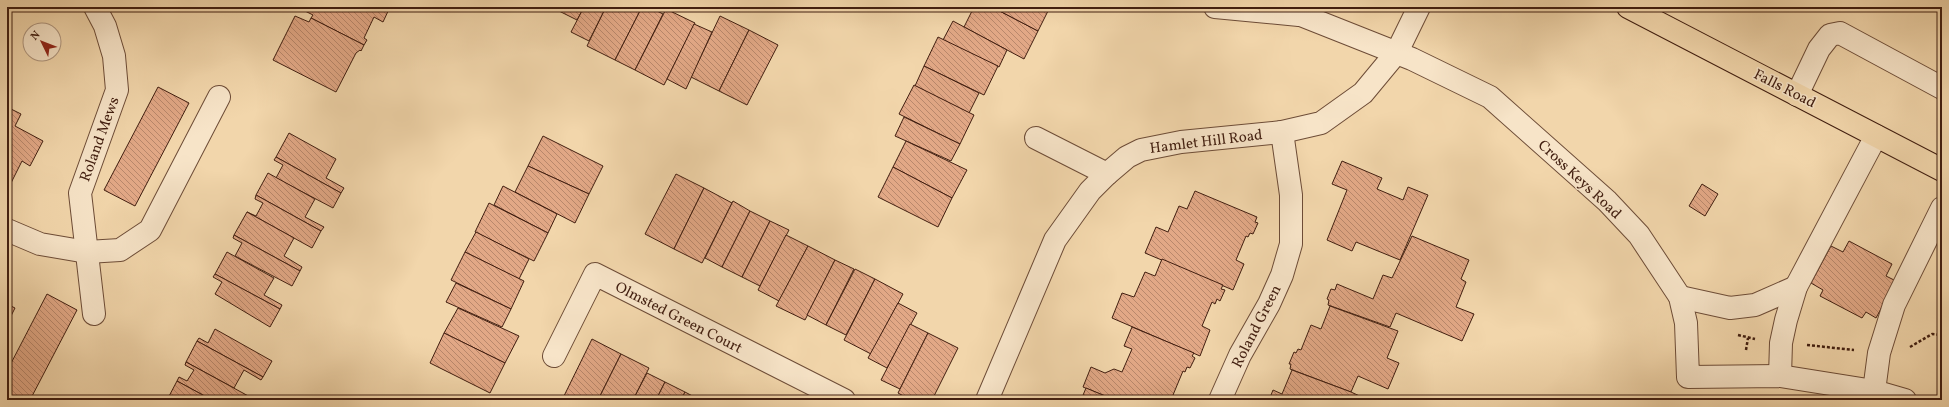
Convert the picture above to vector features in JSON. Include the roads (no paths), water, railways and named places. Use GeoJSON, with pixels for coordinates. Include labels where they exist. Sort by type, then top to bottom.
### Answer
{"type":"FeatureCollection","features":[{"type":"Feature","properties":{"kind":"main road","name":"Falls Road"},"geometry":{"type":"LineString","coordinates":[[1628,7],[1942,170]]}},
{"type":"Feature","properties":{"kind":"street","name":"Roland Mews"},"geometry":{"type":"LineString","coordinates":[[94,7],[105,26],[114,56],[117,90],[80,193],[94,314]]}},
{"type":"Feature","properties":{"kind":"street","name":"Cross Keys Road"},"geometry":{"type":"LineString","coordinates":[[1215,7],[1292,11],[1397,52],[1450,76],[1490,97],[1606,201],[1639,235],[1680,297],[1686,323],[1688,377],[1780,376],[1874,392],[1905,400]]}},
{"type":"Feature","properties":{"kind":"street","name":"Hamlet Hill Road"},"geometry":{"type":"LineString","coordinates":[[987,400],[1055,240],[1090,191],[1107,174],[1126,157],[1141,150],[1182,142],[1282,132],[1321,123],[1363,93],[1397,52],[1419,7]]}},
{"type":"Feature","properties":{"kind":"street"},"geometry":{"type":"LineString","coordinates":[[1797,94],[1819,49],[1830,35],[1840,33],[1942,88]]}},
{"type":"Feature","properties":{"kind":"street"},"geometry":{"type":"LineString","coordinates":[[7,230],[40,244],[87,252],[120,250],[150,230],[219,96]]}},
{"type":"Feature","properties":{"kind":"street","name":"Roland Green"},"geometry":{"type":"LineString","coordinates":[[1220,400],[1240,354],[1269,304],[1282,275],[1291,244],[1291,195],[1282,132]]}},
{"type":"Feature","properties":{"kind":"street"},"geometry":{"type":"LineString","coordinates":[[1780,376],[1781,343],[1796,287],[1876,136]]}},
{"type":"Feature","properties":{"kind":"street"},"geometry":{"type":"LineString","coordinates":[[1036,138],[1107,174]]}},
{"type":"Feature","properties":{"kind":"street"},"geometry":{"type":"LineString","coordinates":[[1874,392],[1879,352],[1894,305],[1942,208]]}},
{"type":"Feature","properties":{"kind":"street","name":"Olmsted Green Court"},"geometry":{"type":"LineString","coordinates":[[554,356],[595,274],[844,400]]}},
{"type":"Feature","properties":{"kind":"street"},"geometry":{"type":"LineString","coordinates":[[1680,297],[1730,308],[1755,305],[1796,287]]}}]}
